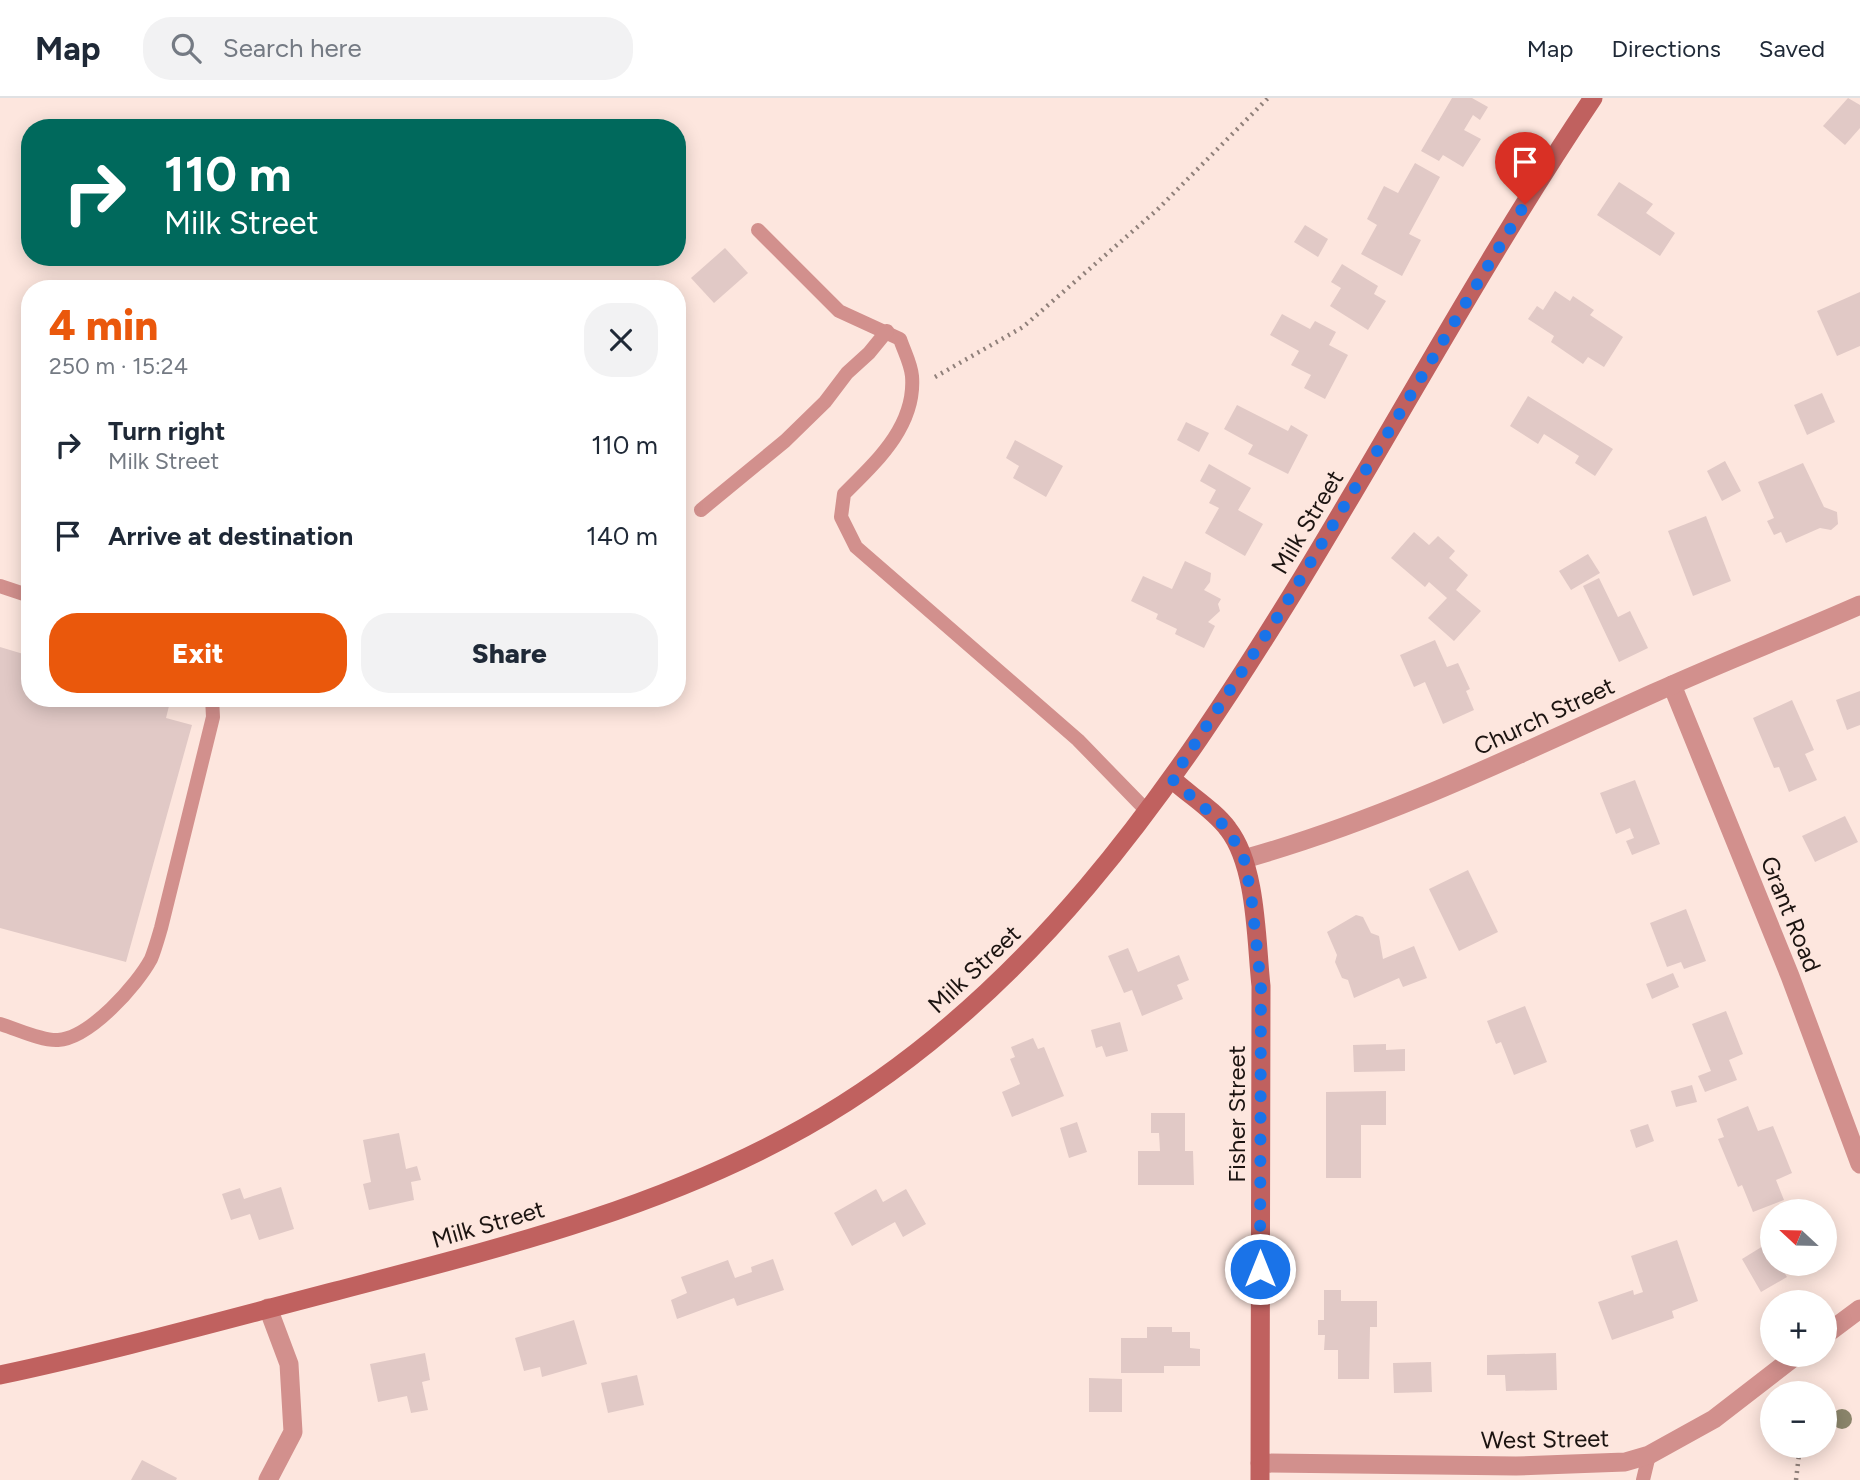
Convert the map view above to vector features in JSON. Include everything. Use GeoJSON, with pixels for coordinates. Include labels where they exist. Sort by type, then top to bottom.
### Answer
{"type":"FeatureCollection","features":[{"type":"Feature","properties":{"kind":"main road","name":"Milk Street"},"geometry":{"type":"LineString","coordinates":[[0,1375],[488,1250],[613,1212],[744,1159],[807,1126],[867,1089],[979,1002],[1031,953],[1070,909],[1172,779],[1282,610],[1536,184],[1593,98]]}},
{"type":"Feature","properties":{"kind":"main road","name":"Fisher Street"},"geometry":{"type":"LineString","coordinates":[[1172,779],[1228,829],[1244,859],[1261,986],[1260,1471]]}},
{"type":"Feature","properties":{"kind":"street","name":"Church Street"},"geometry":{"type":"LineString","coordinates":[[1244,859],[1301,844],[1414,802],[1672,685],[1860,606]]}},
{"type":"Feature","properties":{"kind":"street","name":"Grant Road"},"geometry":{"type":"LineString","coordinates":[[1672,685],[1790,976],[1860,1164]]}},
{"type":"Feature","properties":{"kind":"street"},"geometry":{"type":"LineString","coordinates":[[268,1308],[289,1364],[293,1432],[268,1480]]}},
{"type":"Feature","properties":{"kind":"street"},"geometry":{"type":"LineString","coordinates":[[1837,1326],[1860,1309]]}},
{"type":"Feature","properties":{"kind":"street","name":"West Street"},"geometry":{"type":"LineString","coordinates":[[1260,1471],[1625,1462],[1649,1455],[1714,1419],[1781,1367]]}},
{"type":"Feature","properties":{"kind":"lane"},"geometry":{"type":"LineString","coordinates":[[758,230],[839,311],[887,331],[900,340],[912,373],[912,399],[900,430],[874,464],[844,494],[842,517],[856,547],[1078,740],[1147,811]]}},
{"type":"Feature","properties":{"kind":"lane"},"geometry":{"type":"LineString","coordinates":[[701,510],[785,441],[887,331]]}},
{"type":"Feature","properties":{"kind":"lane"},"geometry":{"type":"LineString","coordinates":[[0,586],[21,593]]}},
{"type":"Feature","properties":{"kind":"lane"},"geometry":{"type":"LineString","coordinates":[[0,1024],[58,1040],[79,1033],[102,1017],[127,991],[150,959],[161,928],[213,716],[212,707]]}},
{"type":"Feature","properties":{"kind":"lane"},"geometry":{"type":"LineString","coordinates":[[1643,1480],[1649,1455]]}},
{"type":"Feature","properties":{"kind":"path"},"geometry":{"type":"LineString","coordinates":[[912,391],[1023,327],[1157,210],[1268,98]]}},
{"type":"Feature","properties":{"kind":"path"},"geometry":{"type":"LineString","coordinates":[[1796,1480],[1799,1458]]}},
{"type":"Feature","properties":{"kind":"building"},"geometry":{"type":"Polygon","coordinates":[[[1452,98],[1472,98],[1488,107],[1480,120],[1473,115],[1464,130],[1481,139],[1463,167],[1443,155],[1439,161],[1421,151],[1452,98]]]}},
{"type":"Feature","properties":{"kind":"building"},"geometry":{"type":"Polygon","coordinates":[[[1848,98],[1860,105],[1860,128],[1845,145],[1823,126],[1848,98]]]}},
{"type":"Feature","properties":{"kind":"building"},"geometry":{"type":"Polygon","coordinates":[[[1415,163],[1440,177],[1409,234],[1421,240],[1402,276],[1361,254],[1377,225],[1367,219],[1384,186],[1398,193],[1415,163]]]}},
{"type":"Feature","properties":{"kind":"building"},"geometry":{"type":"Polygon","coordinates":[[[1619,182],[1653,204],[1646,213],[1675,233],[1660,256],[1597,215],[1619,182]]]}},
{"type":"Feature","properties":{"kind":"building"},"geometry":{"type":"Polygon","coordinates":[[[1305,225],[1328,239],[1318,257],[1294,242],[1305,225]]]}},
{"type":"Feature","properties":{"kind":"building"},"geometry":{"type":"Polygon","coordinates":[[[725,248],[748,273],[714,303],[691,278],[725,248]]]}},
{"type":"Feature","properties":{"kind":"building"},"geometry":{"type":"Polygon","coordinates":[[[1342,264],[1378,286],[1374,294],[1386,301],[1368,330],[1330,306],[1341,288],[1331,282],[1342,264]]]}},
{"type":"Feature","properties":{"kind":"building"},"geometry":{"type":"Polygon","coordinates":[[[1555,291],[1570,301],[1573,296],[1594,310],[1590,315],[1623,337],[1604,367],[1588,357],[1583,364],[1551,342],[1554,336],[1528,319],[1537,306],[1543,310],[1555,291]]]}},
{"type":"Feature","properties":{"kind":"building"},"geometry":{"type":"Polygon","coordinates":[[[1860,292],[1860,346],[1837,356],[1817,311],[1860,292]]]}},
{"type":"Feature","properties":{"kind":"building"},"geometry":{"type":"Polygon","coordinates":[[[1282,314],[1310,329],[1315,321],[1336,332],[1329,345],[1348,355],[1325,399],[1304,388],[1311,375],[1291,365],[1299,351],[1270,335],[1282,314]]]}},
{"type":"Feature","properties":{"kind":"building"},"geometry":{"type":"Polygon","coordinates":[[[1822,393],[1835,422],[1807,435],[1794,405],[1822,393]]]}},
{"type":"Feature","properties":{"kind":"building"},"geometry":{"type":"Polygon","coordinates":[[[1528,396],[1613,449],[1595,476],[1575,463],[1579,456],[1544,434],[1538,444],[1510,426],[1528,396]]]}},
{"type":"Feature","properties":{"kind":"building"},"geometry":{"type":"Polygon","coordinates":[[[1237,405],[1288,431],[1291,425],[1308,435],[1288,474],[1248,454],[1253,445],[1224,429],[1237,405]]]}},
{"type":"Feature","properties":{"kind":"building"},"geometry":{"type":"Polygon","coordinates":[[[1186,422],[1209,433],[1199,452],[1177,440],[1186,422]]]}},
{"type":"Feature","properties":{"kind":"building"},"geometry":{"type":"Polygon","coordinates":[[[1015,440],[1063,466],[1046,497],[1013,478],[1019,466],[1006,458],[1015,440]]]}},
{"type":"Feature","properties":{"kind":"building"},"geometry":{"type":"Polygon","coordinates":[[[1725,461],[1741,491],[1722,501],[1707,471],[1725,461]]]}},
{"type":"Feature","properties":{"kind":"building"},"geometry":{"type":"Polygon","coordinates":[[[1803,463],[1824,507],[1837,512],[1838,524],[1831,530],[1820,528],[1786,543],[1781,532],[1774,535],[1767,521],[1774,518],[1758,482],[1803,463]]]}},
{"type":"Feature","properties":{"kind":"building"},"geometry":{"type":"Polygon","coordinates":[[[1209,464],[1251,488],[1238,510],[1263,524],[1245,556],[1205,533],[1219,508],[1209,503],[1216,490],[1200,481],[1209,464]]]}},
{"type":"Feature","properties":{"kind":"building"},"geometry":{"type":"Polygon","coordinates":[[[1706,516],[1731,581],[1693,596],[1668,531],[1706,516]]]}},
{"type":"Feature","properties":{"kind":"building"},"geometry":{"type":"Polygon","coordinates":[[[1414,532],[1429,545],[1438,536],[1455,551],[1449,558],[1468,575],[1456,590],[1481,611],[1454,641],[1428,618],[1447,598],[1429,582],[1425,587],[1391,558],[1414,532]]]}},
{"type":"Feature","properties":{"kind":"building"},"geometry":{"type":"Polygon","coordinates":[[[1588,554],[1600,573],[1571,590],[1559,571],[1588,554]]]}},
{"type":"Feature","properties":{"kind":"building"},"geometry":{"type":"Polygon","coordinates":[[[1185,561],[1211,573],[1210,582],[1204,590],[1221,599],[1218,604],[1220,611],[1208,622],[1215,626],[1204,648],[1175,634],[1177,629],[1156,619],[1158,614],[1131,601],[1143,576],[1172,589],[1185,561]]]}},
{"type":"Feature","properties":{"kind":"building"},"geometry":{"type":"Polygon","coordinates":[[[1599,578],[1618,617],[1630,611],[1648,648],[1619,662],[1583,586],[1599,578]]]}},
{"type":"Feature","properties":{"kind":"building"},"geometry":{"type":"Polygon","coordinates":[[[1435,640],[1447,667],[1458,663],[1470,689],[1466,691],[1474,710],[1443,724],[1425,682],[1414,687],[1400,655],[1435,640]]]}},
{"type":"Feature","properties":{"kind":"building"},"geometry":{"type":"Polygon","coordinates":[[[0,647],[21,653],[21,707],[169,707],[166,718],[192,725],[126,962],[0,928],[0,647]]]}},
{"type":"Feature","properties":{"kind":"building"},"geometry":{"type":"Polygon","coordinates":[[[1860,691],[1860,725],[1847,730],[1836,700],[1860,691]]]}},
{"type":"Feature","properties":{"kind":"building"},"geometry":{"type":"Polygon","coordinates":[[[1792,700],[1814,750],[1805,754],[1817,780],[1789,792],[1779,767],[1774,768],[1753,718],[1792,700]]]}},
{"type":"Feature","properties":{"kind":"building"},"geometry":{"type":"Polygon","coordinates":[[[1635,780],[1660,844],[1632,855],[1626,841],[1634,838],[1630,828],[1616,834],[1600,793],[1635,780]]]}},
{"type":"Feature","properties":{"kind":"building"},"geometry":{"type":"Polygon","coordinates":[[[1845,816],[1858,842],[1815,862],[1802,836],[1845,816]]]}},
{"type":"Feature","properties":{"kind":"building"},"geometry":{"type":"Polygon","coordinates":[[[1468,870],[1498,932],[1459,951],[1429,889],[1468,870]]]}},
{"type":"Feature","properties":{"kind":"building"},"geometry":{"type":"Polygon","coordinates":[[[1686,909],[1706,961],[1684,969],[1681,962],[1667,967],[1650,923],[1686,909]]]}},
{"type":"Feature","properties":{"kind":"building"},"geometry":{"type":"Polygon","coordinates":[[[1356,915],[1363,917],[1371,933],[1379,936],[1383,959],[1414,946],[1427,978],[1403,987],[1399,978],[1354,998],[1348,980],[1342,978],[1335,962],[1337,955],[1327,932],[1356,915]]]}},
{"type":"Feature","properties":{"kind":"building"},"geometry":{"type":"Polygon","coordinates":[[[1128,948],[1138,972],[1179,955],[1189,980],[1177,985],[1183,999],[1142,1016],[1132,990],[1124,993],[1108,956],[1128,948]]]}},
{"type":"Feature","properties":{"kind":"building"},"geometry":{"type":"Polygon","coordinates":[[[1673,973],[1679,987],[1652,999],[1646,984],[1673,973]]]}},
{"type":"Feature","properties":{"kind":"building"},"geometry":{"type":"Polygon","coordinates":[[[1525,1006],[1547,1062],[1514,1075],[1501,1042],[1496,1044],[1487,1021],[1525,1006]]]}},
{"type":"Feature","properties":{"kind":"building"},"geometry":{"type":"Polygon","coordinates":[[[1726,1011],[1743,1054],[1729,1060],[1737,1080],[1705,1092],[1698,1076],[1711,1071],[1692,1024],[1726,1011]]]}},
{"type":"Feature","properties":{"kind":"building"},"geometry":{"type":"Polygon","coordinates":[[[1120,1022],[1128,1051],[1106,1057],[1102,1046],[1096,1048],[1091,1030],[1120,1022]]]}},
{"type":"Feature","properties":{"kind":"building"},"geometry":{"type":"Polygon","coordinates":[[[1033,1038],[1038,1049],[1044,1047],[1064,1096],[1012,1117],[1002,1092],[1020,1084],[1010,1059],[1015,1057],[1011,1047],[1033,1038]]]}},
{"type":"Feature","properties":{"kind":"building"},"geometry":{"type":"Polygon","coordinates":[[[1386,1044],[1386,1050],[1405,1049],[1405,1071],[1354,1072],[1353,1045],[1386,1044]]]}},
{"type":"Feature","properties":{"kind":"building"},"geometry":{"type":"Polygon","coordinates":[[[1692,1085],[1697,1102],[1676,1107],[1671,1091],[1692,1085]]]}},
{"type":"Feature","properties":{"kind":"building"},"geometry":{"type":"Polygon","coordinates":[[[1386,1091],[1386,1125],[1361,1125],[1361,1178],[1326,1178],[1326,1092],[1386,1091]]]}},
{"type":"Feature","properties":{"kind":"building"},"geometry":{"type":"Polygon","coordinates":[[[1748,1106],[1758,1131],[1773,1126],[1792,1173],[1776,1180],[1784,1199],[1760,1199],[1760,1209],[1753,1212],[1742,1185],[1738,1187],[1718,1139],[1724,1137],[1717,1119],[1748,1106]]]}},
{"type":"Feature","properties":{"kind":"building"},"geometry":{"type":"Polygon","coordinates":[[[1151,1113],[1185,1113],[1185,1151],[1193,1151],[1194,1185],[1138,1185],[1138,1151],[1160,1151],[1159,1133],[1151,1133],[1151,1113]]]}},
{"type":"Feature","properties":{"kind":"building"},"geometry":{"type":"Polygon","coordinates":[[[1077,1122],[1087,1152],[1069,1158],[1060,1128],[1077,1122]]]}},
{"type":"Feature","properties":{"kind":"building"},"geometry":{"type":"Polygon","coordinates":[[[1648,1124],[1654,1141],[1636,1148],[1630,1130],[1648,1124]]]}},
{"type":"Feature","properties":{"kind":"building"},"geometry":{"type":"Polygon","coordinates":[[[399,1133],[406,1169],[417,1166],[421,1180],[411,1182],[414,1200],[369,1210],[363,1184],[371,1182],[363,1140],[399,1133]]]}},
{"type":"Feature","properties":{"kind":"building"},"geometry":{"type":"Polygon","coordinates":[[[281,1187],[294,1229],[259,1240],[250,1214],[231,1220],[222,1194],[240,1188],[244,1199],[281,1187]]]}},
{"type":"Feature","properties":{"kind":"building"},"geometry":{"type":"Polygon","coordinates":[[[876,1189],[883,1202],[906,1189],[926,1224],[903,1237],[895,1222],[852,1246],[834,1213],[876,1189]]]}},
{"type":"Feature","properties":{"kind":"building"},"geometry":{"type":"Polygon","coordinates":[[[1677,1240],[1698,1301],[1672,1311],[1674,1318],[1612,1340],[1598,1302],[1633,1290],[1634,1295],[1643,1292],[1631,1256],[1677,1240]]]}},
{"type":"Feature","properties":{"kind":"building"},"geometry":{"type":"Polygon","coordinates":[[[1760,1248],[1760,1276],[1787,1277],[1760,1290],[1742,1259],[1760,1248]]]}},
{"type":"Feature","properties":{"kind":"building"},"geometry":{"type":"Polygon","coordinates":[[[773,1259],[784,1290],[737,1306],[734,1298],[677,1319],[671,1300],[687,1293],[681,1277],[728,1260],[735,1278],[752,1272],[751,1267],[773,1259]]]}},
{"type":"Feature","properties":{"kind":"building"},"geometry":{"type":"Polygon","coordinates":[[[1324,1290],[1341,1290],[1341,1301],[1377,1301],[1377,1327],[1370,1327],[1369,1379],[1338,1379],[1338,1350],[1324,1350],[1325,1335],[1318,1335],[1318,1320],[1324,1320],[1324,1290]]]}},
{"type":"Feature","properties":{"kind":"building"},"geometry":{"type":"Polygon","coordinates":[[[574,1320],[587,1364],[542,1377],[540,1367],[524,1371],[515,1338],[574,1320]]]}},
{"type":"Feature","properties":{"kind":"building"},"geometry":{"type":"Polygon","coordinates":[[[1147,1327],[1172,1327],[1172,1332],[1190,1332],[1190,1348],[1200,1349],[1200,1366],[1164,1366],[1164,1373],[1121,1373],[1121,1338],[1147,1338],[1147,1327]]]}},
{"type":"Feature","properties":{"kind":"building"},"geometry":{"type":"Polygon","coordinates":[[[425,1353],[430,1380],[422,1382],[428,1410],[411,1413],[407,1396],[378,1402],[370,1364],[425,1353]]]}},
{"type":"Feature","properties":{"kind":"building"},"geometry":{"type":"Polygon","coordinates":[[[1556,1353],[1557,1390],[1506,1391],[1505,1375],[1487,1375],[1487,1355],[1556,1353]]]}},
{"type":"Feature","properties":{"kind":"building"},"geometry":{"type":"Polygon","coordinates":[[[1431,1362],[1432,1392],[1394,1393],[1393,1363],[1431,1362]]]}},
{"type":"Feature","properties":{"kind":"building"},"geometry":{"type":"Polygon","coordinates":[[[637,1375],[644,1405],[608,1413],[601,1383],[637,1375]]]}},
{"type":"Feature","properties":{"kind":"building"},"geometry":{"type":"Polygon","coordinates":[[[1089,1378],[1122,1379],[1122,1412],[1089,1412],[1089,1378]]]}},
{"type":"Feature","properties":{"kind":"building"},"geometry":{"type":"Polygon","coordinates":[[[142,1460],[177,1478],[176,1480],[131,1480],[142,1460]]]}},
{"type":"Feature","properties":{"kind":"route"},"geometry":{"type":"LineString","coordinates":[[1260,1269],[1261,986],[1251,894],[1244,859],[1228,829],[1172,779],[1282,610],[1525,204]]}}]}
